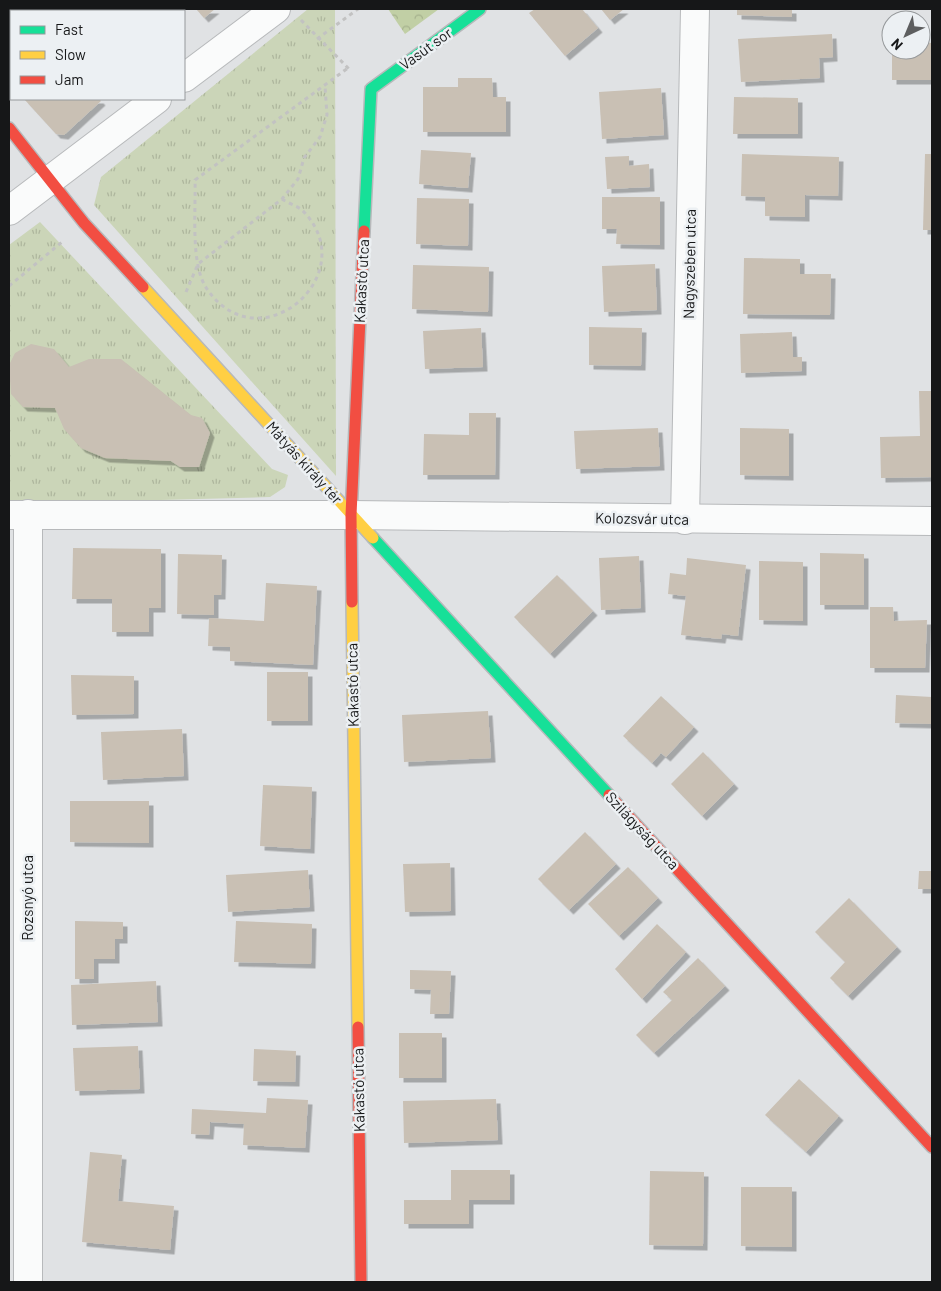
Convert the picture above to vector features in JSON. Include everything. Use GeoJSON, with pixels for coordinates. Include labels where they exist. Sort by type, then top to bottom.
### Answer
{"type":"FeatureCollection","features":[{"type":"Feature","properties":{"kind":"street","name":"Vasút sor"},"geometry":{"type":"LineString","coordinates":[[371,89],[480,9]]}},
{"type":"Feature","properties":{"kind":"street","name":"Nagyszeben utca"},"geometry":{"type":"LineString","coordinates":[[685,520],[695,9]]}},
{"type":"Feature","properties":{"kind":"street"},"geometry":{"type":"LineString","coordinates":[[185,77],[286,12]]}},
{"type":"Feature","properties":{"kind":"street","name":"Kakastó utca"},"geometry":{"type":"LineString","coordinates":[[361,1282],[351,515],[371,89]]}},
{"type":"Feature","properties":{"kind":"street"},"geometry":{"type":"LineString","coordinates":[[9,211],[156,100]]}},
{"type":"Feature","properties":{"kind":"street"},"geometry":{"type":"LineString","coordinates":[[9,128],[51,179]]}},
{"type":"Feature","properties":{"kind":"street","name":"Mátyás király tér"},"geometry":{"type":"LineString","coordinates":[[51,179],[84,223],[351,515]]}},
{"type":"Feature","properties":{"kind":"street","name":"Mátyás király tér"},"geometry":{"type":"LineString","coordinates":[[19,515],[351,515]]}},
{"type":"Feature","properties":{"kind":"street","name":"Rozsnyó utca"},"geometry":{"type":"LineString","coordinates":[[19,515],[28,1282]]}},
{"type":"Feature","properties":{"kind":"street","name":"Kolozsvár utca"},"geometry":{"type":"LineString","coordinates":[[351,515],[685,520],[932,521]]}},
{"type":"Feature","properties":{"kind":"street","name":"Szilágyság utca"},"geometry":{"type":"LineString","coordinates":[[351,515],[932,1148]]}},
{"type":"Feature","properties":{"kind":"path"},"geometry":{"type":"LineString","coordinates":[[317,39],[358,9]]}},
{"type":"Feature","properties":{"kind":"path"},"geometry":{"type":"LineString","coordinates":[[286,12],[371,89]]}},
{"type":"Feature","properties":{"kind":"path"},"geometry":{"type":"LineString","coordinates":[[282,199],[302,210],[317,231],[322,257],[316,283],[299,304],[276,316],[250,318],[225,308],[206,289],[198,264],[195,180],[348,68]]}},
{"type":"Feature","properties":{"kind":"path"},"geometry":{"type":"LineString","coordinates":[[174,320],[198,264],[282,199],[298,179],[304,158],[320,138],[327,115],[325,85]]}},
{"type":"Feature","properties":{"kind":"path"},"geometry":{"type":"LineString","coordinates":[[9,286],[84,223]]}},
{"type":"Feature","properties":{"kind":"green space"},"geometry":{"type":"Polygon","coordinates":[[[308,9],[335,9],[336,476],[94,205],[101,177],[308,9]]]}},
{"type":"Feature","properties":{"kind":"green space"},"geometry":{"type":"Polygon","coordinates":[[[388,9],[439,9],[405,34],[388,9]]]}},
{"type":"Feature","properties":{"kind":"green space"},"geometry":{"type":"Polygon","coordinates":[[[40,222],[272,469],[288,475],[285,487],[270,497],[9,504],[9,245],[40,222]]]}},
{"type":"Feature","properties":{"kind":"building"},"geometry":{"type":"Polygon","coordinates":[[[9,9],[30,9],[10,10],[9,28],[9,9]]]}},
{"type":"Feature","properties":{"kind":"building"},"geometry":{"type":"Polygon","coordinates":[[[147,9],[148,10],[110,10],[147,9]]]}},
{"type":"Feature","properties":{"kind":"building"},"geometry":{"type":"Polygon","coordinates":[[[196,9],[215,9],[204,18],[196,9]]]}},
{"type":"Feature","properties":{"kind":"building"},"geometry":{"type":"Polygon","coordinates":[[[535,9],[582,9],[598,28],[565,56],[529,13],[535,9]]]}},
{"type":"Feature","properties":{"kind":"building"},"geometry":{"type":"Polygon","coordinates":[[[601,9],[624,9],[610,20],[601,9]]]}},
{"type":"Feature","properties":{"kind":"building"},"geometry":{"type":"Polygon","coordinates":[[[737,9],[792,9],[792,17],[737,15],[737,9]]]}},
{"type":"Feature","properties":{"kind":"building"},"geometry":{"type":"Polygon","coordinates":[[[832,34],[833,57],[819,58],[820,78],[741,82],[738,39],[832,34]]]}},
{"type":"Feature","properties":{"kind":"building"},"geometry":{"type":"Polygon","coordinates":[[[932,43],[932,80],[892,80],[892,60],[931,60],[932,43]]]}},
{"type":"Feature","properties":{"kind":"building"},"geometry":{"type":"Polygon","coordinates":[[[458,78],[492,78],[493,97],[506,97],[506,132],[423,132],[423,87],[458,87],[458,78]]]}},
{"type":"Feature","properties":{"kind":"building"},"geometry":{"type":"Polygon","coordinates":[[[661,88],[664,135],[602,139],[599,92],[661,88]]]}},
{"type":"Feature","properties":{"kind":"building"},"geometry":{"type":"Polygon","coordinates":[[[734,97],[798,98],[798,134],[733,134],[734,97]]]}},
{"type":"Feature","properties":{"kind":"building"},"geometry":{"type":"Polygon","coordinates":[[[25,100],[101,101],[64,135],[56,134],[25,100]]]}},
{"type":"Feature","properties":{"kind":"building"},"geometry":{"type":"Polygon","coordinates":[[[421,150],[471,153],[468,188],[419,184],[421,150]]]}},
{"type":"Feature","properties":{"kind":"building"},"geometry":{"type":"Polygon","coordinates":[[[742,154],[839,157],[838,196],[805,195],[805,217],[765,216],[765,197],[741,196],[742,154]]]}},
{"type":"Feature","properties":{"kind":"building"},"geometry":{"type":"Polygon","coordinates":[[[925,154],[932,154],[932,230],[923,230],[925,154]]]}},
{"type":"Feature","properties":{"kind":"building"},"geometry":{"type":"Polygon","coordinates":[[[629,156],[629,166],[649,164],[650,187],[607,189],[605,157],[629,156]]]}},
{"type":"Feature","properties":{"kind":"building"},"geometry":{"type":"Polygon","coordinates":[[[602,197],[660,197],[660,245],[616,244],[617,229],[602,229],[602,197]]]}},
{"type":"Feature","properties":{"kind":"building"},"geometry":{"type":"Polygon","coordinates":[[[417,198],[469,199],[468,246],[416,244],[417,198]]]}},
{"type":"Feature","properties":{"kind":"building"},"geometry":{"type":"Polygon","coordinates":[[[744,258],[800,259],[800,274],[831,274],[830,315],[743,314],[744,258]]]}},
{"type":"Feature","properties":{"kind":"building"},"geometry":{"type":"Polygon","coordinates":[[[655,264],[657,310],[604,312],[602,266],[655,264]]]}},
{"type":"Feature","properties":{"kind":"building"},"geometry":{"type":"Polygon","coordinates":[[[413,265],[489,267],[488,312],[412,309],[413,265]]]}},
{"type":"Feature","properties":{"kind":"building"},"geometry":{"type":"Polygon","coordinates":[[[589,327],[642,328],[641,366],[589,365],[589,327]]]}},
{"type":"Feature","properties":{"kind":"building"},"geometry":{"type":"Polygon","coordinates":[[[481,328],[483,367],[425,369],[423,331],[481,328]]]}},
{"type":"Feature","properties":{"kind":"building"},"geometry":{"type":"Polygon","coordinates":[[[792,332],[793,357],[802,357],[802,371],[741,373],[740,334],[792,332]]]}},
{"type":"Feature","properties":{"kind":"building"},"geometry":{"type":"Polygon","coordinates":[[[31,344],[54,349],[69,367],[89,359],[121,359],[191,415],[202,418],[210,433],[199,467],[180,467],[171,461],[105,458],[81,448],[64,429],[55,408],[23,407],[11,394],[9,365],[15,353],[31,344]]]}},
{"type":"Feature","properties":{"kind":"building"},"geometry":{"type":"Polygon","coordinates":[[[919,391],[932,391],[932,477],[881,478],[880,437],[920,436],[919,391]]]}},
{"type":"Feature","properties":{"kind":"building"},"geometry":{"type":"Polygon","coordinates":[[[469,413],[496,413],[495,475],[423,475],[424,434],[469,435],[469,413]]]}},
{"type":"Feature","properties":{"kind":"building"},"geometry":{"type":"Polygon","coordinates":[[[658,428],[660,466],[576,469],[574,431],[658,428]]]}},
{"type":"Feature","properties":{"kind":"building"},"geometry":{"type":"Polygon","coordinates":[[[740,428],[789,429],[789,476],[740,475],[740,428]]]}},
{"type":"Feature","properties":{"kind":"building"},"geometry":{"type":"Polygon","coordinates":[[[73,548],[161,549],[161,608],[149,608],[149,632],[112,632],[112,599],[72,599],[73,548]]]}},
{"type":"Feature","properties":{"kind":"building"},"geometry":{"type":"Polygon","coordinates":[[[820,553],[864,554],[864,605],[820,605],[820,553]]]}},
{"type":"Feature","properties":{"kind":"building"},"geometry":{"type":"Polygon","coordinates":[[[178,554],[222,555],[221,595],[214,595],[214,615],[177,614],[178,554]]]}},
{"type":"Feature","properties":{"kind":"building"},"geometry":{"type":"Polygon","coordinates":[[[639,556],[641,608],[601,610],[599,558],[639,556]]]}},
{"type":"Feature","properties":{"kind":"building"},"geometry":{"type":"Polygon","coordinates":[[[687,558],[746,565],[738,636],[722,634],[721,639],[681,635],[686,596],[668,594],[670,573],[686,575],[687,558]]]}},
{"type":"Feature","properties":{"kind":"building"},"geometry":{"type":"Polygon","coordinates":[[[759,561],[803,562],[803,621],[759,620],[759,561]]]}},
{"type":"Feature","properties":{"kind":"building"},"geometry":{"type":"Polygon","coordinates":[[[557,575],[593,611],[550,654],[514,617],[557,575]]]}},
{"type":"Feature","properties":{"kind":"building"},"geometry":{"type":"Polygon","coordinates":[[[266,583],[317,586],[313,665],[230,661],[230,647],[208,646],[209,618],[264,621],[266,583]]]}},
{"type":"Feature","properties":{"kind":"building"},"geometry":{"type":"Polygon","coordinates":[[[870,607],[893,607],[894,621],[927,620],[925,668],[870,668],[870,607]]]}},
{"type":"Feature","properties":{"kind":"building"},"geometry":{"type":"Polygon","coordinates":[[[267,672],[308,672],[308,721],[267,721],[267,672]]]}},
{"type":"Feature","properties":{"kind":"building"},"geometry":{"type":"Polygon","coordinates":[[[71,675],[134,676],[134,714],[72,715],[71,675]]]}},
{"type":"Feature","properties":{"kind":"building"},"geometry":{"type":"Polygon","coordinates":[[[896,695],[932,697],[932,724],[895,723],[896,695]]]}},
{"type":"Feature","properties":{"kind":"building"},"geometry":{"type":"Polygon","coordinates":[[[661,696],[694,727],[666,757],[661,753],[652,763],[623,736],[661,696]]]}},
{"type":"Feature","properties":{"kind":"building"},"geometry":{"type":"Polygon","coordinates":[[[488,711],[491,758],[404,762],[402,715],[488,711]]]}},
{"type":"Feature","properties":{"kind":"building"},"geometry":{"type":"Polygon","coordinates":[[[182,729],[184,776],[103,780],[101,732],[182,729]]]}},
{"type":"Feature","properties":{"kind":"building"},"geometry":{"type":"Polygon","coordinates":[[[703,752],[734,784],[702,816],[671,784],[703,752]]]}},
{"type":"Feature","properties":{"kind":"building"},"geometry":{"type":"Polygon","coordinates":[[[263,785],[312,787],[310,849],[260,846],[263,785]]]}},
{"type":"Feature","properties":{"kind":"building"},"geometry":{"type":"Polygon","coordinates":[[[70,801],[149,801],[149,843],[70,842],[70,801]]]}},
{"type":"Feature","properties":{"kind":"building"},"geometry":{"type":"Polygon","coordinates":[[[585,832],[616,864],[569,910],[538,879],[585,832]]]}},
{"type":"Feature","properties":{"kind":"building"},"geometry":{"type":"Polygon","coordinates":[[[450,863],[451,911],[405,912],[403,864],[450,863]]]}},
{"type":"Feature","properties":{"kind":"building"},"geometry":{"type":"Polygon","coordinates":[[[628,867],[658,898],[619,936],[588,904],[628,867]]]}},
{"type":"Feature","properties":{"kind":"building"},"geometry":{"type":"Polygon","coordinates":[[[308,870],[310,907],[228,912],[226,875],[308,870]]]}},
{"type":"Feature","properties":{"kind":"building"},"geometry":{"type":"Polygon","coordinates":[[[919,871],[932,871],[932,889],[918,889],[919,871]]]}},
{"type":"Feature","properties":{"kind":"building"},"geometry":{"type":"Polygon","coordinates":[[[849,898],[897,947],[848,996],[830,978],[845,962],[815,932],[849,898]]]}},
{"type":"Feature","properties":{"kind":"building"},"geometry":{"type":"Polygon","coordinates":[[[75,921],[123,922],[123,939],[115,939],[115,959],[94,959],[94,979],[75,979],[75,921]]]}},
{"type":"Feature","properties":{"kind":"building"},"geometry":{"type":"Polygon","coordinates":[[[236,921],[312,924],[311,964],[234,962],[236,921]]]}},
{"type":"Feature","properties":{"kind":"building"},"geometry":{"type":"Polygon","coordinates":[[[657,924],[686,952],[642,999],[615,969],[657,924]]]}},
{"type":"Feature","properties":{"kind":"building"},"geometry":{"type":"Polygon","coordinates":[[[698,958],[725,986],[654,1053],[636,1035],[672,1000],[663,992],[698,958]]]}},
{"type":"Feature","properties":{"kind":"building"},"geometry":{"type":"Polygon","coordinates":[[[410,970],[451,971],[449,1014],[430,1014],[431,990],[410,989],[410,970]]]}},
{"type":"Feature","properties":{"kind":"building"},"geometry":{"type":"Polygon","coordinates":[[[156,981],[158,1022],[72,1025],[71,985],[156,981]]]}},
{"type":"Feature","properties":{"kind":"building"},"geometry":{"type":"Polygon","coordinates":[[[399,1033],[442,1033],[442,1078],[399,1078],[399,1033]]]}},
{"type":"Feature","properties":{"kind":"building"},"geometry":{"type":"Polygon","coordinates":[[[138,1046],[140,1089],[75,1091],[73,1048],[138,1046]]]}},
{"type":"Feature","properties":{"kind":"building"},"geometry":{"type":"Polygon","coordinates":[[[254,1049],[296,1051],[295,1082],[253,1081],[254,1049]]]}},
{"type":"Feature","properties":{"kind":"building"},"geometry":{"type":"Polygon","coordinates":[[[799,1079],[839,1116],[806,1152],[765,1115],[799,1079]]]}},
{"type":"Feature","properties":{"kind":"building"},"geometry":{"type":"Polygon","coordinates":[[[267,1098],[308,1100],[305,1148],[243,1145],[244,1124],[210,1122],[209,1135],[191,1134],[192,1109],[266,1113],[267,1098]]]}},
{"type":"Feature","properties":{"kind":"building"},"geometry":{"type":"Polygon","coordinates":[[[496,1099],[498,1140],[404,1143],[403,1101],[496,1099]]]}},
{"type":"Feature","properties":{"kind":"building"},"geometry":{"type":"Polygon","coordinates":[[[90,1152],[122,1155],[118,1201],[174,1206],[170,1250],[82,1242],[90,1152]]]}},
{"type":"Feature","properties":{"kind":"building"},"geometry":{"type":"Polygon","coordinates":[[[451,1170],[510,1170],[510,1200],[469,1200],[469,1224],[404,1224],[404,1200],[451,1200],[451,1170]]]}},
{"type":"Feature","properties":{"kind":"building"},"geometry":{"type":"Polygon","coordinates":[[[650,1171],[704,1172],[703,1246],[649,1245],[650,1171]]]}},
{"type":"Feature","properties":{"kind":"building"},"geometry":{"type":"Polygon","coordinates":[[[741,1187],[792,1187],[792,1247],[741,1246],[741,1187]]]}},
{"type":"Feature","properties":{"kind":"traffic: fast"},"geometry":{"type":"LineString","coordinates":[[364,231],[371,89],[480,9]]}},
{"type":"Feature","properties":{"kind":"traffic: fast"},"geometry":{"type":"LineString","coordinates":[[373,538],[609,795]]}},
{"type":"Feature","properties":{"kind":"traffic: slow"},"geometry":{"type":"LineString","coordinates":[[143,287],[373,538]]}},
{"type":"Feature","properties":{"kind":"traffic: slow"},"geometry":{"type":"LineString","coordinates":[[352,602],[358,1027]]}},
{"type":"Feature","properties":{"kind":"traffic: jam"},"geometry":{"type":"LineString","coordinates":[[9,128],[84,223],[143,287]]}},
{"type":"Feature","properties":{"kind":"traffic: jam"},"geometry":{"type":"LineString","coordinates":[[352,602],[351,515],[364,231]]}},
{"type":"Feature","properties":{"kind":"traffic: jam"},"geometry":{"type":"LineString","coordinates":[[609,795],[932,1147]]}},
{"type":"Feature","properties":{"kind":"traffic: jam"},"geometry":{"type":"LineString","coordinates":[[358,1027],[361,1282]]}}]}
